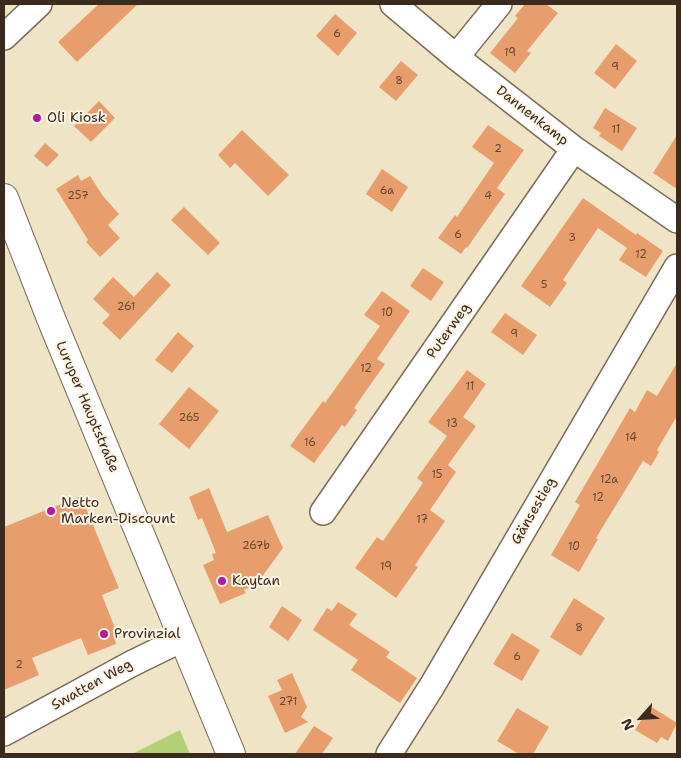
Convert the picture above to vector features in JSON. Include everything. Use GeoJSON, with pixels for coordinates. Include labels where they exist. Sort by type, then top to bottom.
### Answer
{"type":"FeatureCollection","features":[{"type":"Feature","properties":{"kind":"main road","name":"Luruper Hauptstraße"},"geometry":{"type":"LineString","coordinates":[[4,198],[52,321],[231,754]]}},
{"type":"Feature","properties":{"kind":"street"},"geometry":{"type":"LineString","coordinates":[[4,37],[39,4]]}},
{"type":"Feature","properties":{"kind":"street","name":"Dannenkamp"},"geometry":{"type":"LineString","coordinates":[[393,4],[456,57],[574,150],[677,220]]}},
{"type":"Feature","properties":{"kind":"street"},"geometry":{"type":"LineString","coordinates":[[456,57],[499,4]]}},
{"type":"Feature","properties":{"kind":"street","name":"Puterweg"},"geometry":{"type":"LineString","coordinates":[[323,512],[574,150]]}},
{"type":"Feature","properties":{"kind":"street","name":"Gänsestieg"},"geometry":{"type":"LineString","coordinates":[[389,754],[432,686],[677,267]]}},
{"type":"Feature","properties":{"kind":"street","name":"Swatten Weg"},"geometry":{"type":"LineString","coordinates":[[4,734],[131,664],[182,639]]}},
{"type":"Feature","properties":{"kind":"green space"},"geometry":{"type":"Polygon","coordinates":[[[180,730],[190,754],[132,754],[180,730]]]}},
{"type":"Feature","properties":{"kind":"building"},"geometry":{"type":"Polygon","coordinates":[[[99,4],[138,4],[77,62],[58,42],[99,4]]]}},
{"type":"Feature","properties":{"kind":"building"},"geometry":{"type":"Polygon","coordinates":[[[525,4],[546,4],[558,13],[527,51],[531,53],[515,73],[490,53],[518,18],[515,16],[525,4]]]}},
{"type":"Feature","properties":{"kind":"building"},"geometry":{"type":"Polygon","coordinates":[[[335,14],[357,33],[338,56],[316,36],[335,14]]]}},
{"type":"Feature","properties":{"kind":"building"},"geometry":{"type":"Polygon","coordinates":[[[616,44],[637,61],[615,89],[594,73],[616,44]]]}},
{"type":"Feature","properties":{"kind":"building"},"geometry":{"type":"Polygon","coordinates":[[[401,61],[418,75],[396,101],[379,87],[401,61]]]}},
{"type":"Feature","properties":{"kind":"building"},"geometry":{"type":"Polygon","coordinates":[[[99,101],[115,118],[91,142],[74,126],[99,101]]]}},
{"type":"Feature","properties":{"kind":"building"},"geometry":{"type":"Polygon","coordinates":[[[605,108],[637,128],[622,151],[599,136],[601,133],[593,128],[605,108]]]}},
{"type":"Feature","properties":{"kind":"building"},"geometry":{"type":"Polygon","coordinates":[[[488,125],[524,150],[497,188],[505,194],[461,254],[438,238],[455,215],[457,217],[494,163],[472,147],[488,125]]]}},
{"type":"Feature","properties":{"kind":"building"},"geometry":{"type":"Polygon","coordinates":[[[242,130],[289,175],[268,196],[235,163],[230,168],[218,155],[242,130]]]}},
{"type":"Feature","properties":{"kind":"building"},"geometry":{"type":"Polygon","coordinates":[[[677,135],[677,189],[653,173],[677,135]]]}},
{"type":"Feature","properties":{"kind":"building"},"geometry":{"type":"Polygon","coordinates":[[[45,143],[59,155],[47,167],[34,156],[45,143]]]}},
{"type":"Feature","properties":{"kind":"building"},"geometry":{"type":"Polygon","coordinates":[[[382,169],[408,187],[392,212],[366,194],[382,169]]]}},
{"type":"Feature","properties":{"kind":"building"},"geometry":{"type":"Polygon","coordinates":[[[78,175],[81,181],[90,176],[103,196],[119,214],[108,225],[120,238],[100,257],[86,242],[88,240],[56,189],[78,175]]]}},
{"type":"Feature","properties":{"kind":"building"},"geometry":{"type":"Polygon","coordinates":[[[583,198],[636,235],[637,233],[663,251],[646,277],[619,260],[627,248],[598,228],[563,280],[567,283],[550,307],[521,286],[583,198]]]}},
{"type":"Feature","properties":{"kind":"building"},"geometry":{"type":"Polygon","coordinates":[[[184,207],[220,243],[208,255],[171,220],[184,207]]]}},
{"type":"Feature","properties":{"kind":"building"},"geometry":{"type":"Polygon","coordinates":[[[423,268],[444,282],[431,301],[410,286],[423,268]]]}},
{"type":"Feature","properties":{"kind":"building"},"geometry":{"type":"Polygon","coordinates":[[[157,272],[171,285],[120,340],[102,323],[110,315],[93,299],[113,277],[134,297],[157,272]]]}},
{"type":"Feature","properties":{"kind":"building"},"geometry":{"type":"Polygon","coordinates":[[[382,291],[410,311],[377,359],[385,364],[354,408],[357,410],[345,427],[342,425],[314,463],[290,446],[323,401],[325,403],[380,326],[364,315],[382,291]]]}},
{"type":"Feature","properties":{"kind":"building"},"geometry":{"type":"Polygon","coordinates":[[[505,313],[537,335],[523,355],[491,332],[505,313]]]}},
{"type":"Feature","properties":{"kind":"building"},"geometry":{"type":"Polygon","coordinates":[[[178,332],[194,346],[172,373],[155,360],[178,332]]]}},
{"type":"Feature","properties":{"kind":"building"},"geometry":{"type":"Polygon","coordinates":[[[677,363],[677,416],[657,450],[659,452],[651,466],[643,461],[596,538],[598,539],[579,572],[551,555],[580,505],[575,502],[630,408],[635,412],[647,390],[657,396],[677,363]]]}},
{"type":"Feature","properties":{"kind":"building"},"geometry":{"type":"Polygon","coordinates":[[[467,370],[486,384],[463,417],[476,426],[448,465],[456,472],[430,510],[445,521],[415,565],[418,567],[396,598],[355,568],[377,537],[383,541],[423,483],[417,478],[447,436],[428,422],[467,370]]]}},
{"type":"Feature","properties":{"kind":"building"},"geometry":{"type":"Polygon","coordinates":[[[189,387],[219,411],[189,449],[159,424],[189,387]]]}},
{"type":"Feature","properties":{"kind":"building"},"geometry":{"type":"Polygon","coordinates":[[[209,488],[227,532],[268,515],[283,548],[256,585],[244,590],[246,593],[220,604],[203,565],[214,560],[212,554],[216,553],[202,518],[198,520],[189,497],[209,488]]]}},
{"type":"Feature","properties":{"kind":"building"},"geometry":{"type":"Polygon","coordinates":[[[81,496],[119,588],[102,595],[119,638],[115,640],[116,644],[88,655],[81,638],[32,658],[39,675],[4,690],[4,527],[81,496]]]}},
{"type":"Feature","properties":{"kind":"building"},"geometry":{"type":"Polygon","coordinates":[[[574,598],[605,618],[581,656],[550,637],[574,598]]]}},
{"type":"Feature","properties":{"kind":"building"},"geometry":{"type":"Polygon","coordinates":[[[338,602],[357,614],[349,625],[390,652],[386,657],[417,678],[400,703],[351,670],[358,660],[313,630],[327,608],[332,611],[338,602]]]}},
{"type":"Feature","properties":{"kind":"building"},"geometry":{"type":"Polygon","coordinates":[[[282,606],[302,620],[288,641],[269,627],[282,606]]]}},
{"type":"Feature","properties":{"kind":"building"},"geometry":{"type":"Polygon","coordinates":[[[512,633],[540,650],[522,681],[493,664],[512,633]]]}},
{"type":"Feature","properties":{"kind":"building"},"geometry":{"type":"Polygon","coordinates":[[[292,673],[307,707],[301,717],[308,722],[285,733],[268,696],[282,690],[277,680],[292,673]]]}},
{"type":"Feature","properties":{"kind":"building"},"geometry":{"type":"Polygon","coordinates":[[[650,706],[677,723],[668,741],[661,737],[657,743],[635,730],[650,706]]]}},
{"type":"Feature","properties":{"kind":"building"},"geometry":{"type":"Polygon","coordinates":[[[517,708],[549,727],[533,754],[519,754],[497,741],[517,708]]]}},
{"type":"Feature","properties":{"kind":"building"},"geometry":{"type":"Polygon","coordinates":[[[314,726],[333,738],[322,754],[295,754],[314,726]]]}},
{"type":"Feature","properties":{"kind":"place","name":"Oli Kiosk"},"geometry":{"type":"Point","coordinates":[37,118]}},
{"type":"Feature","properties":{"kind":"place","name":"Netto Marken-Discount"},"geometry":{"type":"Point","coordinates":[51,511]}},
{"type":"Feature","properties":{"kind":"place","name":"Kaytan"},"geometry":{"type":"Point","coordinates":[222,581]}},
{"type":"Feature","properties":{"kind":"place","name":"Provinzial"},"geometry":{"type":"Point","coordinates":[104,634]}}]}
